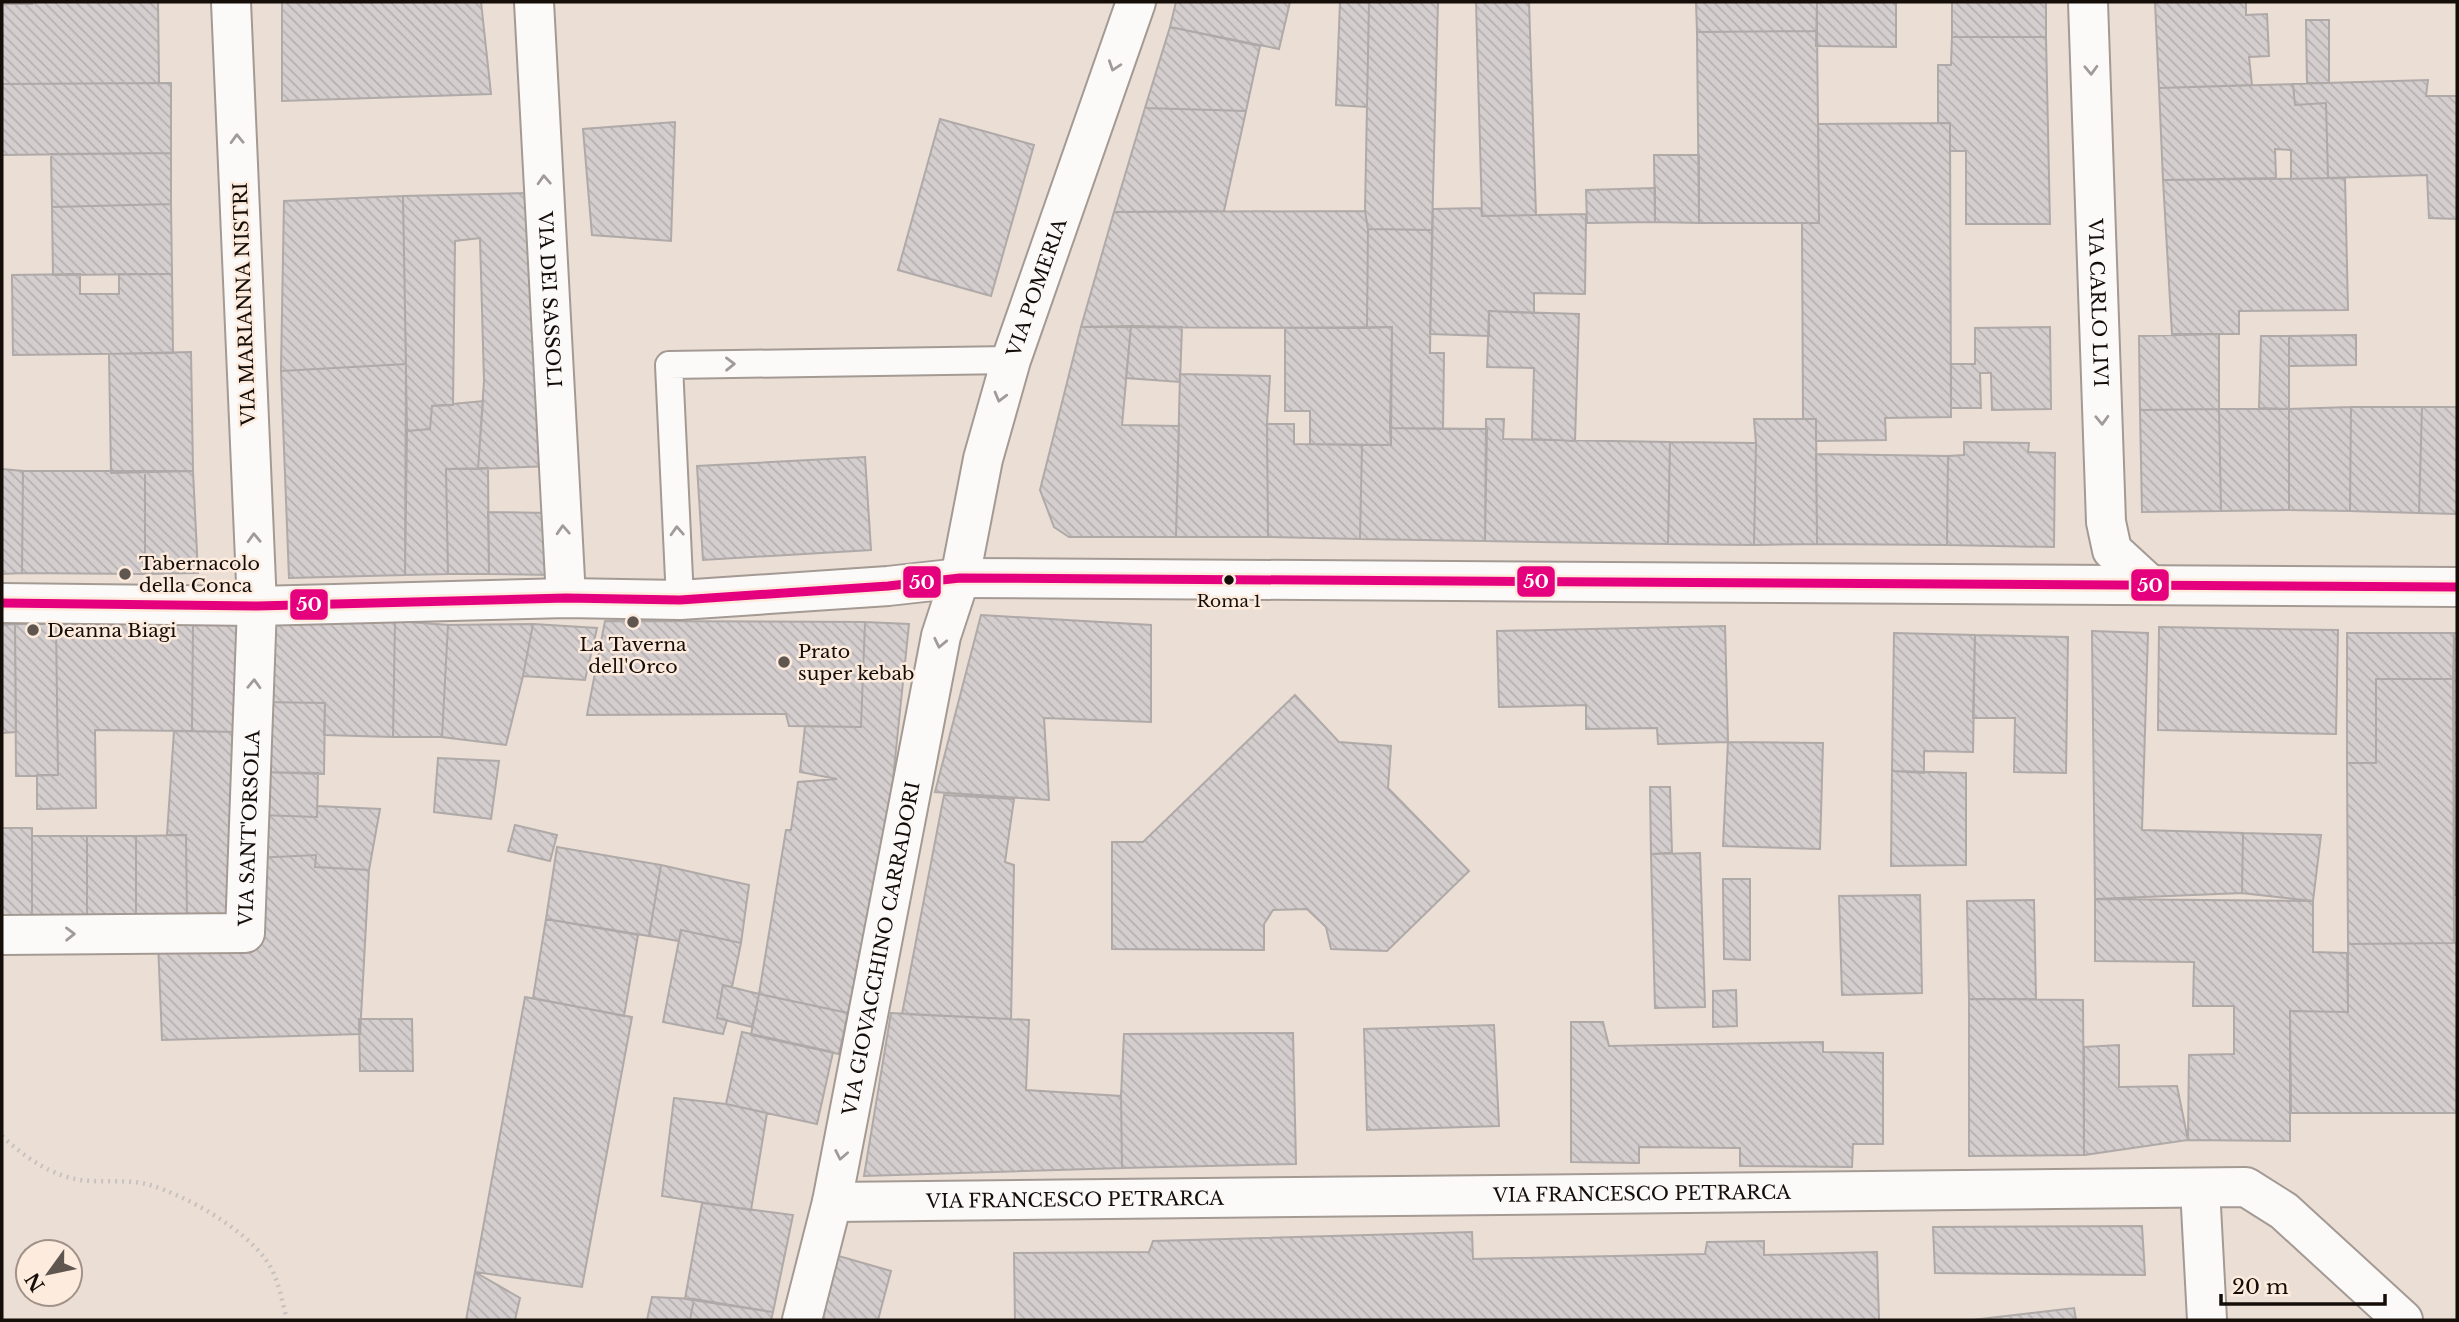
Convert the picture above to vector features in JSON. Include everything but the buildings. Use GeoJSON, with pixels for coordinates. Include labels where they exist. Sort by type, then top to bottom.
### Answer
{"type":"FeatureCollection","features":[{"type":"Feature","properties":{"kind":"street","name":"VIA MARIANNA NISTRI"},"geometry":{"type":"LineString","coordinates":[[231,2],[257,606]]}},
{"type":"Feature","properties":{"kind":"street","name":"VIA DEI SASSOLI"},"geometry":{"type":"LineString","coordinates":[[534,2],[584,598]]}},
{"type":"Feature","properties":{"kind":"street","name":"VIA POMERIA"},"geometry":{"type":"LineString","coordinates":[[960,578],[984,459],[1011,360],[1136,2]]}},
{"type":"Feature","properties":{"kind":"street","name":"VIA CARLO LIVI"},"geometry":{"type":"LineString","coordinates":[[2088,2],[2106,522],[2112,550],[2150,585]]}},
{"type":"Feature","properties":{"kind":"street"},"geometry":{"type":"LineString","coordinates":[[2,603],[257,606],[584,598],[680,600],[888,586],[960,578],[2457,587]]}},
{"type":"Feature","properties":{"kind":"street","name":"VIA GIOVACCHINO CARRADORI"},"geometry":{"type":"LineString","coordinates":[[802,1320],[832,1202],[941,636],[960,578]]}},
{"type":"Feature","properties":{"kind":"street","name":"VIA SANT'ORSOLA"},"geometry":{"type":"LineString","coordinates":[[2,935],[245,933],[257,606]]}},
{"type":"Feature","properties":{"kind":"street","name":"VIA FRANCESCO PETRARCA"},"geometry":{"type":"LineString","coordinates":[[832,1202],[2246,1187],[2284,1211],[2403,1320]]}},
{"type":"Feature","properties":{"kind":"street"},"geometry":{"type":"LineString","coordinates":[[2200,1188],[2207,1320]]}},
{"type":"Feature","properties":{"kind":"lane"},"geometry":{"type":"LineString","coordinates":[[680,600],[669,365],[1011,360]]}},
{"type":"Feature","properties":{"kind":"path"},"geometry":{"type":"LineString","coordinates":[[2,1136],[37,1165],[75,1179],[113,1180],[148,1185],[182,1198],[230,1225],[266,1260],[287,1320]]}},
{"type":"Feature","properties":{"kind":"transit line","name":"50"},"geometry":{"type":"LineString","coordinates":[[2,603],[257,606],[566,598],[680,600],[888,586],[960,578],[2457,587]]}},
{"type":"Feature","properties":{"kind":"place","name":"Tabernacolo della Conca"},"geometry":{"type":"Point","coordinates":[125,574]}},
{"type":"Feature","properties":{"kind":"place","name":"Roma 1"},"geometry":{"type":"Point","coordinates":[1229,580]}},
{"type":"Feature","properties":{"kind":"place","name":"La Taverna dell'Orco"},"geometry":{"type":"Point","coordinates":[633,622]}},
{"type":"Feature","properties":{"kind":"place","name":"Deanna Biagi"},"geometry":{"type":"Point","coordinates":[33,630]}},
{"type":"Feature","properties":{"kind":"place","name":"Prato super kebab"},"geometry":{"type":"Point","coordinates":[784,662]}}]}
